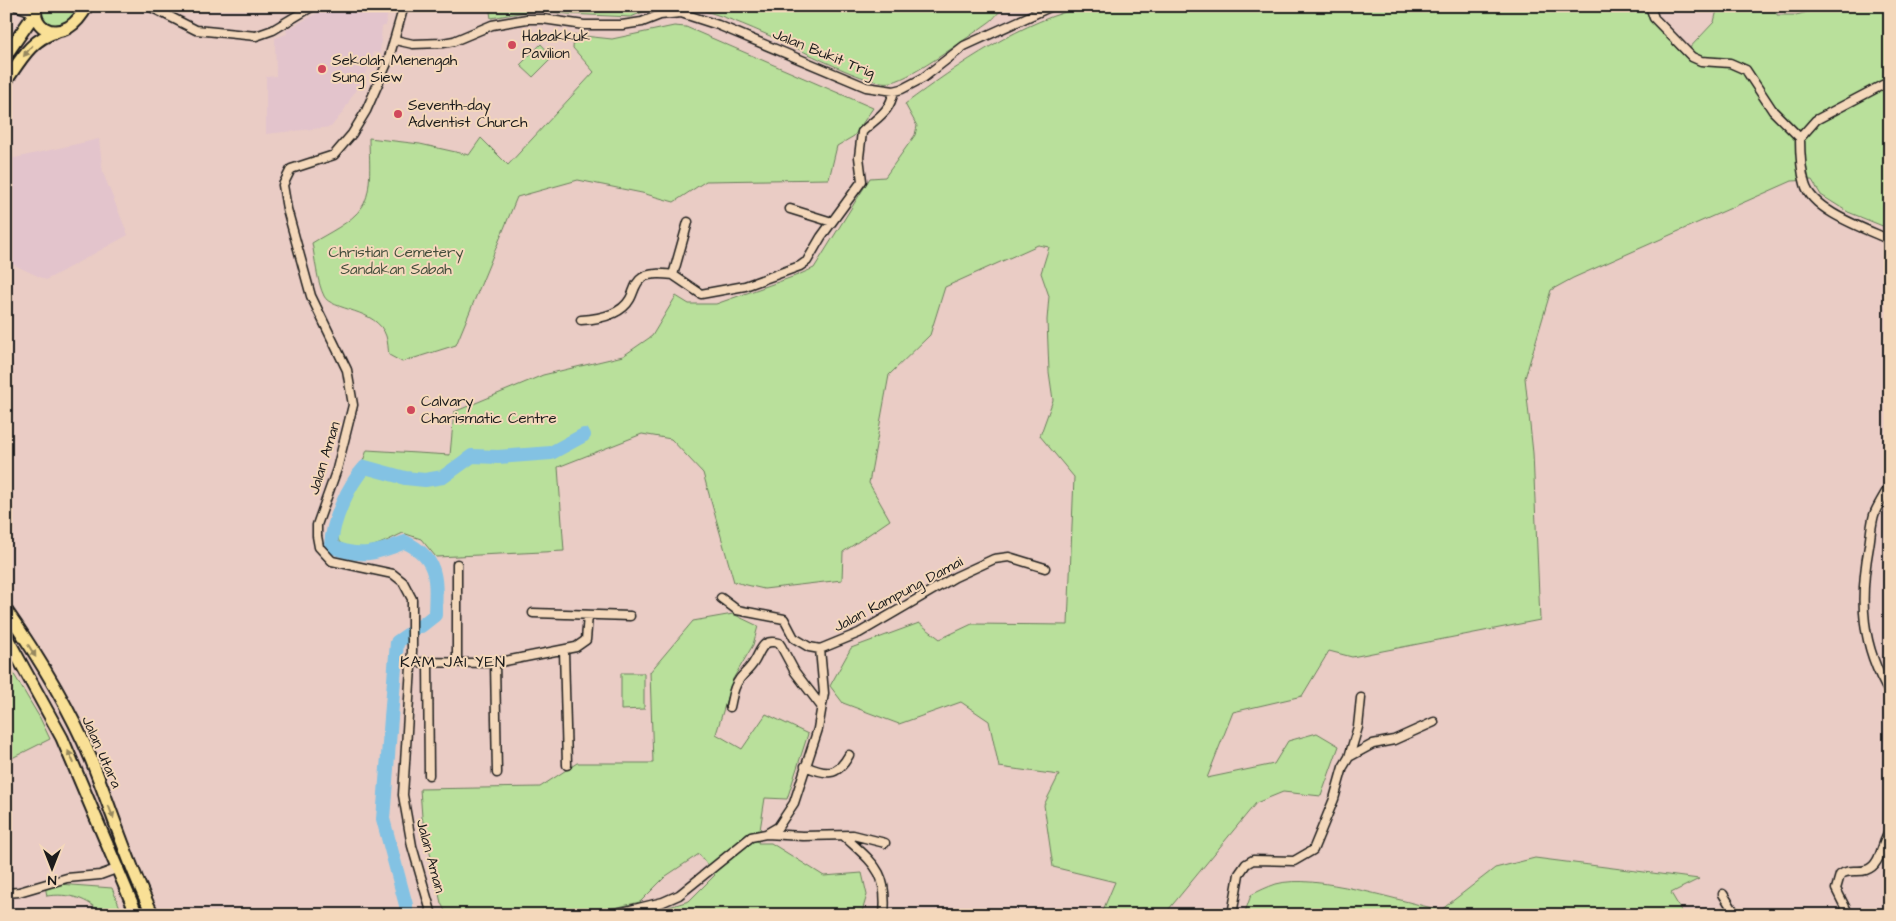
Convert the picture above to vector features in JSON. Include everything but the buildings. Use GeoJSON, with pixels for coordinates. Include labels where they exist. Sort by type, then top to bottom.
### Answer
{"type":"FeatureCollection","features":[{"type":"Feature","properties":{"kind":"highway"},"geometry":{"type":"LineString","coordinates":[[6,82],[28,49],[38,40],[74,24],[87,6]]}},
{"type":"Feature","properties":{"kind":"highway"},"geometry":{"type":"LineString","coordinates":[[36,10],[36,20],[43,28],[58,31]]}},
{"type":"Feature","properties":{"kind":"highway"},"geometry":{"type":"LineString","coordinates":[[6,55],[36,10]]}},
{"type":"Feature","properties":{"kind":"highway","name":"Jalan Utara"},"geometry":{"type":"LineString","coordinates":[[6,610],[54,686],[90,757],[142,893],[153,915]]}},
{"type":"Feature","properties":{"kind":"highway","name":"Jalan Utara"},"geometry":{"type":"LineString","coordinates":[[6,636],[62,738],[119,868],[137,915]]}},
{"type":"Feature","properties":{"kind":"street"},"geometry":{"type":"LineString","coordinates":[[16,6],[36,10]]}},
{"type":"Feature","properties":{"kind":"street"},"geometry":{"type":"LineString","coordinates":[[149,6],[196,30],[256,36],[273,30],[313,6]]}},
{"type":"Feature","properties":{"kind":"street","name":"Jalan Aman"},"geometry":{"type":"LineString","coordinates":[[404,6],[395,40],[366,111],[342,147],[334,155],[291,170],[283,185],[287,209],[311,296],[347,370],[352,391],[353,405],[346,440],[317,525],[319,547],[332,561],[343,565],[393,574],[403,582],[412,599],[411,662],[403,795],[412,846],[432,915]]}},
{"type":"Feature","properties":{"kind":"street"},"geometry":{"type":"LineString","coordinates":[[581,320],[597,319],[618,311],[626,305],[636,283],[642,278],[652,275],[673,274],[701,294],[745,286],[800,266],[807,261],[862,181],[859,157],[862,132],[884,115],[892,104],[894,91],[918,81],[964,46],[1052,6]]}},
{"type":"Feature","properties":{"kind":"street"},"geometry":{"type":"LineString","coordinates":[[1649,7],[1654,18],[1692,57],[1701,61],[1730,63],[1746,70],[1773,111],[1800,138],[1805,186],[1815,200],[1834,214],[1890,240]]}},
{"type":"Feature","properties":{"kind":"street","name":"Jalan Bukit Trig"},"geometry":{"type":"LineString","coordinates":[[395,40],[413,44],[443,43],[454,41],[492,25],[527,19],[543,19],[584,25],[622,25],[642,22],[667,13],[681,12],[718,25],[866,86],[894,91]]}},
{"type":"Feature","properties":{"kind":"street"},"geometry":{"type":"LineString","coordinates":[[1800,138],[1816,120],[1890,81]]}},
{"type":"Feature","properties":{"kind":"street"},"geometry":{"type":"LineString","coordinates":[[790,209],[832,222]]}},
{"type":"Feature","properties":{"kind":"street"},"geometry":{"type":"LineString","coordinates":[[673,274],[675,260],[688,222]]}},
{"type":"Feature","properties":{"kind":"street"},"geometry":{"type":"LineString","coordinates":[[1890,485],[1874,514],[1865,569],[1863,601],[1869,650],[1875,670],[1890,694]]}},
{"type":"Feature","properties":{"kind":"street","name":"Jalan Kampung Damai"},"geometry":{"type":"LineString","coordinates":[[820,649],[859,633],[955,577],[994,559],[1009,557],[1046,568]]}},
{"type":"Feature","properties":{"kind":"street"},"geometry":{"type":"LineString","coordinates":[[457,564],[457,662]]}},
{"type":"Feature","properties":{"kind":"street"},"geometry":{"type":"LineString","coordinates":[[721,598],[737,610],[784,619],[794,638],[809,647],[820,649],[824,693],[818,729],[794,803],[778,826],[766,834]]}},
{"type":"Feature","properties":{"kind":"street"},"geometry":{"type":"LineString","coordinates":[[533,613],[630,616]]}},
{"type":"Feature","properties":{"kind":"street"},"geometry":{"type":"LineString","coordinates":[[411,662],[495,663],[564,650],[581,645],[586,640],[588,615]]}},
{"type":"Feature","properties":{"kind":"street"},"geometry":{"type":"LineString","coordinates":[[730,707],[738,682],[755,660],[759,649],[771,641],[779,642],[795,672],[821,706]]}},
{"type":"Feature","properties":{"kind":"street"},"geometry":{"type":"LineString","coordinates":[[564,650],[567,765]]}},
{"type":"Feature","properties":{"kind":"street"},"geometry":{"type":"LineString","coordinates":[[428,662],[429,775]]}},
{"type":"Feature","properties":{"kind":"street"},"geometry":{"type":"LineString","coordinates":[[495,663],[497,773]]}},
{"type":"Feature","properties":{"kind":"street"},"geometry":{"type":"LineString","coordinates":[[1232,915],[1239,874],[1246,864],[1253,860],[1294,861],[1313,850],[1334,799],[1343,766],[1349,757],[1358,727],[1361,698]]}},
{"type":"Feature","properties":{"kind":"street"},"geometry":{"type":"LineString","coordinates":[[1349,757],[1373,744],[1394,740],[1434,722]]}},
{"type":"Feature","properties":{"kind":"street"},"geometry":{"type":"LineString","coordinates":[[805,766],[826,774],[843,766],[849,755]]}},
{"type":"Feature","properties":{"kind":"street"},"geometry":{"type":"LineString","coordinates":[[1849,915],[1838,898],[1838,880],[1840,875],[1847,871],[1863,871],[1874,866],[1890,830]]}},
{"type":"Feature","properties":{"kind":"street"},"geometry":{"type":"LineString","coordinates":[[610,915],[672,899],[688,889],[733,849],[750,838],[766,834],[865,836],[885,843]]}},
{"type":"Feature","properties":{"kind":"street"},"geometry":{"type":"LineString","coordinates":[[844,836],[876,869],[884,881],[884,915]]}},
{"type":"Feature","properties":{"kind":"street"},"geometry":{"type":"LineString","coordinates":[[6,893],[19,892],[66,878],[100,875],[119,868]]}},
{"type":"Feature","properties":{"kind":"street"},"geometry":{"type":"LineString","coordinates":[[1723,894],[1736,915]]}},
{"type":"Feature","properties":{"kind":"shaded area","name":"Sekolah Menengah Sung Siew"},"geometry":{"type":"Polygon","coordinates":[[[388,6],[386,26],[382,26],[380,53],[373,52],[372,61],[343,112],[331,127],[266,134],[266,77],[276,76],[275,38],[287,34],[286,30],[323,10],[388,6]]]}},
{"type":"Feature","properties":{"kind":"shaded area"},"geometry":{"type":"Polygon","coordinates":[[[99,139],[103,173],[128,235],[46,280],[6,261],[6,160],[99,139]]]}},
{"type":"Feature","properties":{"kind":"green space"},"geometry":{"type":"Polygon","coordinates":[[[43,6],[81,6],[71,20],[59,27],[45,21],[43,6]]]}},
{"type":"Feature","properties":{"kind":"green space"},"geometry":{"type":"Polygon","coordinates":[[[489,6],[657,6],[631,17],[568,14],[537,10],[491,18],[489,6]]]}},
{"type":"Feature","properties":{"kind":"green space"},"geometry":{"type":"Polygon","coordinates":[[[675,6],[1008,6],[988,23],[927,65],[902,79],[885,82],[852,74],[732,20],[692,8],[675,6]]]}},
{"type":"Feature","properties":{"kind":"green space"},"geometry":{"type":"Polygon","coordinates":[[[1089,6],[1641,6],[1683,55],[1714,22],[1718,6],[1776,6],[1777,15],[1796,15],[1831,6],[1890,6],[1890,229],[1848,212],[1821,195],[1812,180],[1792,181],[1573,278],[1551,290],[1525,378],[1533,453],[1540,620],[1352,657],[1329,651],[1302,696],[1233,712],[1207,778],[1274,764],[1288,741],[1317,733],[1339,746],[1321,796],[1283,792],[1256,803],[1164,915],[1101,915],[1115,882],[1053,867],[1044,805],[1059,775],[999,767],[989,721],[961,702],[899,724],[843,703],[830,686],[851,648],[919,623],[940,639],[972,624],[1068,625],[1074,477],[1040,436],[1053,400],[1049,372],[1047,320],[1049,296],[1041,273],[1049,247],[1038,245],[945,287],[930,335],[889,375],[869,483],[890,520],[843,552],[842,580],[764,589],[734,582],[703,473],[671,439],[642,434],[558,467],[564,551],[436,557],[421,539],[403,533],[379,544],[363,548],[347,546],[339,542],[337,532],[367,450],[450,455],[454,412],[543,375],[623,356],[652,336],[676,296],[689,304],[716,304],[814,268],[870,178],[885,177],[915,135],[917,126],[905,104],[969,59],[1016,32],[1064,12],[1089,6]]]}},
{"type":"Feature","properties":{"kind":"green space","name":"Christian Cemetery Sandakan Sabah"},"geometry":{"type":"Polygon","coordinates":[[[674,26],[686,27],[873,108],[854,136],[837,146],[829,179],[706,181],[674,202],[642,193],[578,180],[517,197],[456,345],[402,362],[389,355],[386,336],[374,320],[335,305],[324,296],[318,277],[312,243],[346,223],[362,207],[368,192],[369,183],[369,138],[420,144],[469,155],[481,138],[508,165],[594,72],[573,48],[574,35],[612,39],[674,26]]]}},
{"type":"Feature","properties":{"kind":"green space"},"geometry":{"type":"Polygon","coordinates":[[[541,44],[553,57],[533,77],[520,65],[541,44]]]}},
{"type":"Feature","properties":{"kind":"green space"},"geometry":{"type":"Polygon","coordinates":[[[733,614],[758,626],[753,645],[733,679],[716,734],[742,749],[766,714],[808,734],[787,799],[765,798],[758,843],[771,843],[824,876],[862,873],[867,895],[861,915],[642,915],[689,901],[715,875],[699,854],[666,876],[640,902],[583,915],[447,915],[441,903],[422,817],[420,789],[540,787],[577,763],[653,763],[650,672],[693,621],[733,614]]]}},
{"type":"Feature","properties":{"kind":"green space"},"geometry":{"type":"Polygon","coordinates":[[[6,661],[40,718],[50,739],[6,761],[6,661]]]}},
{"type":"Feature","properties":{"kind":"green space"},"geometry":{"type":"Polygon","coordinates":[[[621,673],[644,673],[644,709],[621,710],[621,673]]]}},
{"type":"Feature","properties":{"kind":"green space"},"geometry":{"type":"Polygon","coordinates":[[[1535,858],[1699,879],[1671,893],[1684,915],[1244,915],[1251,895],[1276,884],[1293,882],[1312,882],[1357,889],[1441,910],[1495,868],[1535,858]]]}},
{"type":"Feature","properties":{"kind":"green space"},"geometry":{"type":"Polygon","coordinates":[[[58,884],[112,888],[123,915],[102,915],[91,904],[70,896],[47,896],[45,886],[58,884]]]}},
{"type":"Feature","properties":{"kind":"waterway"},"geometry":{"type":"LineString","coordinates":[[421,626],[435,615],[436,592],[434,572],[425,556],[405,542],[377,552],[368,553],[351,552],[331,546],[334,526],[342,504],[365,467],[405,478],[425,480],[443,477],[472,456],[498,457],[551,453],[584,435]]}},
{"type":"Feature","properties":{"kind":"waterway"},"geometry":{"type":"LineString","coordinates":[[406,915],[406,905],[383,819],[397,642],[413,631]]}},
{"type":"Feature","properties":{"kind":"place","name":"Habakkuk Pavilion"},"geometry":{"type":"Point","coordinates":[512,45]}},
{"type":"Feature","properties":{"kind":"place","name":"Sekolah Menengah Sung Siew"},"geometry":{"type":"Point","coordinates":[322,69]}},
{"type":"Feature","properties":{"kind":"place","name":"Seventh-day Adventist Church"},"geometry":{"type":"Point","coordinates":[398,114]}},
{"type":"Feature","properties":{"kind":"place","name":"Calvary Charismatic Centre"},"geometry":{"type":"Point","coordinates":[411,410]}},
{"type":"Feature","properties":{"kind":"district","name":"KAM JAI YEN"},"geometry":{"type":"Point","coordinates":[453,661]}}]}
